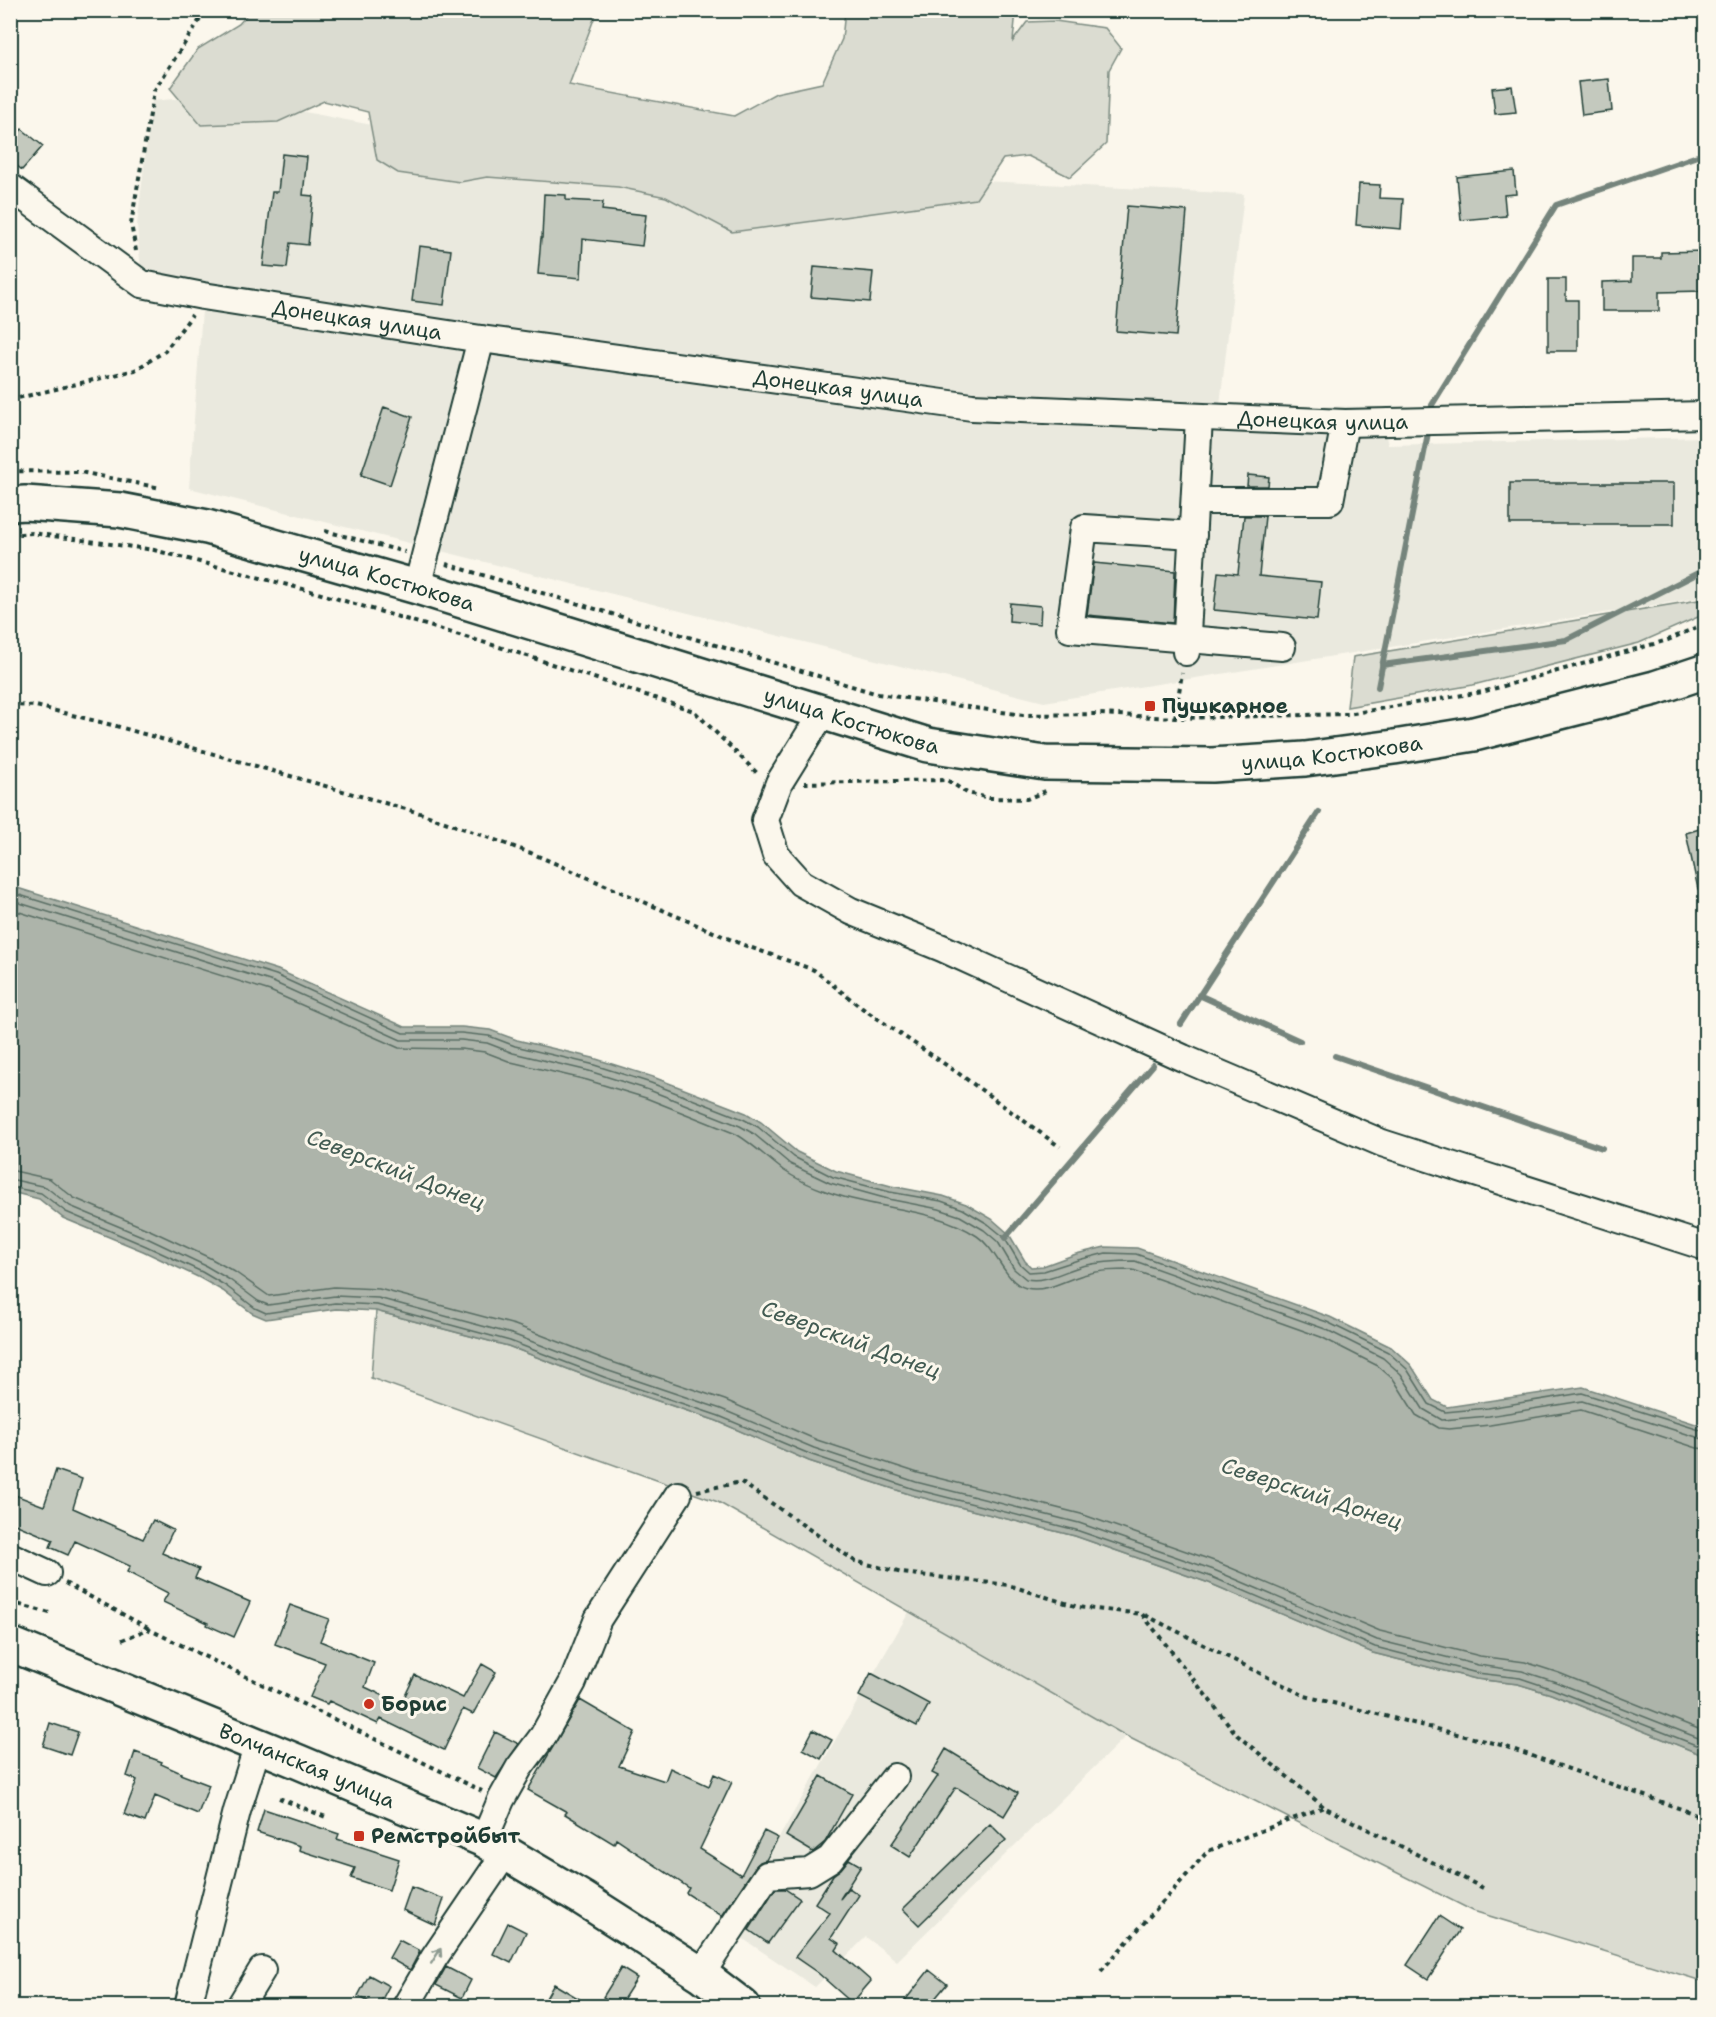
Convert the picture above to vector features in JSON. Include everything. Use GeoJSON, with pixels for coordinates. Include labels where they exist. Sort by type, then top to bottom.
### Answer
{"type":"FeatureCollection","features":[{"type":"Feature","properties":{"kind":"main road","name":"улица Костюкова"},"geometry":{"type":"LineString","coordinates":[[10,504],[25,503],[120,510],[421,572],[823,712],[928,745],[1045,763],[1212,765],[1305,759],[1474,734],[1655,688],[1706,671]]}},
{"type":"Feature","properties":{"kind":"main road","name":"Волчанская улица"},"geometry":{"type":"LineString","coordinates":[[10,1644],[258,1745],[495,1846],[701,1974],[743,2007]]}},
{"type":"Feature","properties":{"kind":"street","name":"Донецкая улица"},"geometry":{"type":"LineString","coordinates":[[10,187],[142,284],[203,296],[482,339],[972,407],[1345,423],[1706,416]]}},
{"type":"Feature","properties":{"kind":"street"},"geometry":{"type":"LineString","coordinates":[[421,572],[482,339]]}},
{"type":"Feature","properties":{"kind":"street"},"geometry":{"type":"LineString","coordinates":[[1186,646],[1199,418]]}},
{"type":"Feature","properties":{"kind":"street"},"geometry":{"type":"LineString","coordinates":[[1195,501],[1330,501],[1345,423]]}},
{"type":"Feature","properties":{"kind":"street"},"geometry":{"type":"LineString","coordinates":[[1193,535],[1084,528],[1070,629],[1186,646],[1282,646]]}},
{"type":"Feature","properties":{"kind":"street"},"geometry":{"type":"LineString","coordinates":[[823,712],[779,783],[765,820],[776,855],[801,883],[851,911],[942,948],[1183,1058],[1382,1143],[1706,1246]]}},
{"type":"Feature","properties":{"kind":"street"},"geometry":{"type":"LineString","coordinates":[[406,2007],[495,1846],[501,1800],[519,1768],[543,1736],[573,1682],[598,1619],[678,1495]]}},
{"type":"Feature","properties":{"kind":"street"},"geometry":{"type":"LineString","coordinates":[[10,1556],[46,1573]]}},
{"type":"Feature","properties":{"kind":"street"},"geometry":{"type":"LineString","coordinates":[[188,2007],[237,1811],[258,1745]]}},
{"type":"Feature","properties":{"kind":"street"},"geometry":{"type":"LineString","coordinates":[[701,1974],[767,1875],[809,1872],[830,1859],[895,1777]]}},
{"type":"Feature","properties":{"kind":"street"},"geometry":{"type":"LineString","coordinates":[[240,2007],[262,1970]]}},
{"type":"Feature","properties":{"kind":"path"},"geometry":{"type":"LineString","coordinates":[[142,284],[131,224],[154,91],[206,10]]}},
{"type":"Feature","properties":{"kind":"path"},"geometry":{"type":"LineString","coordinates":[[10,400],[135,370],[165,351],[188,321],[203,296]]}},
{"type":"Feature","properties":{"kind":"path"},"geometry":{"type":"LineString","coordinates":[[10,535],[32,533],[154,550],[318,593],[506,649],[694,711],[763,779],[779,783],[947,780],[967,793],[989,798],[1027,799],[1052,789]]}},
{"type":"Feature","properties":{"kind":"path"},"geometry":{"type":"LineString","coordinates":[[421,572],[878,694],[1023,715],[1099,714],[1175,718],[1348,714],[1482,692],[1668,640],[1706,623]]}},
{"type":"Feature","properties":{"kind":"path"},"geometry":{"type":"LineString","coordinates":[[1175,718],[1186,646]]}},
{"type":"Feature","properties":{"kind":"path"},"geometry":{"type":"LineString","coordinates":[[10,705],[36,706],[116,726],[423,814],[531,853],[741,944],[814,970],[862,1008],[958,1073],[1060,1147]]}},
{"type":"Feature","properties":{"kind":"path"},"geometry":{"type":"LineString","coordinates":[[678,1495],[741,1482],[855,1561],[902,1574],[1008,1585],[1078,1607],[1142,1614],[1305,1696],[1501,1745],[1690,1812],[1706,1821]]}},
{"type":"Feature","properties":{"kind":"path"},"geometry":{"type":"LineString","coordinates":[[46,1573],[148,1629],[501,1800]]}},
{"type":"Feature","properties":{"kind":"path"},"geometry":{"type":"LineString","coordinates":[[10,1602],[52,1614]]}},
{"type":"Feature","properties":{"kind":"path"},"geometry":{"type":"LineString","coordinates":[[1142,1614],[1237,1735],[1324,1807],[1483,1888]]}},
{"type":"Feature","properties":{"kind":"path"},"geometry":{"type":"LineString","coordinates":[[122,1640],[148,1629]]}},
{"type":"Feature","properties":{"kind":"path"},"geometry":{"type":"LineString","coordinates":[[279,1798],[328,1818]]}},
{"type":"Feature","properties":{"kind":"path"},"geometry":{"type":"LineString","coordinates":[[1101,1971],[1208,1851],[1324,1807]]}},
{"type":"Feature","properties":{"kind":"shaded area"},"geometry":{"type":"Polygon","coordinates":[[[250,11],[597,11],[569,85],[734,116],[776,93],[822,83],[842,39],[845,11],[1016,11],[1013,41],[1027,22],[1055,21],[1105,28],[1121,48],[1109,70],[1106,144],[1070,177],[1028,156],[1003,159],[976,199],[732,232],[666,197],[618,187],[487,177],[460,182],[398,173],[377,160],[368,112],[324,101],[278,122],[201,125],[170,88],[198,49],[239,24],[250,11]]]}},
{"type":"Feature","properties":{"kind":"shaded area"},"geometry":{"type":"Polygon","coordinates":[[[218,95],[808,210],[963,180],[1244,194],[1220,405],[1379,407],[1388,445],[1705,437],[1705,597],[1044,702],[189,488],[203,297],[142,284],[137,225],[152,101],[218,95]]]}},
{"type":"Feature","properties":{"kind":"shaded area"},"geometry":{"type":"Polygon","coordinates":[[[1705,599],[1705,614],[1639,643],[1473,685],[1347,707],[1353,657],[1705,599]]]}},
{"type":"Feature","properties":{"kind":"shaded area"},"geometry":{"type":"Polygon","coordinates":[[[376,1311],[508,1346],[602,1382],[717,1421],[809,1461],[912,1495],[1075,1536],[1209,1583],[1373,1653],[1476,1679],[1518,1684],[1551,1694],[1705,1756],[1705,1982],[1473,1911],[1126,1736],[718,1502],[371,1378],[376,1311]]]}},
{"type":"Feature","properties":{"kind":"shaded area"},"geometry":{"type":"Polygon","coordinates":[[[909,1612],[1126,1736],[897,1961],[866,1937],[815,1987],[727,1928],[909,1612]]]}},
{"type":"Feature","properties":{"kind":"water","name":"Северский Донец"},"geometry":{"type":"Polygon","coordinates":[[[11,886],[278,970],[405,1027],[462,1027],[490,1030],[517,1040],[593,1058],[653,1077],[746,1113],[761,1122],[797,1152],[836,1171],[891,1186],[943,1196],[966,1204],[992,1219],[1009,1234],[1031,1267],[1043,1266],[1076,1254],[1105,1247],[1137,1248],[1330,1317],[1391,1347],[1411,1365],[1433,1400],[1447,1407],[1583,1387],[1705,1427],[1705,1756],[1551,1694],[1518,1684],[1476,1679],[1373,1653],[1209,1583],[1075,1536],[912,1495],[809,1461],[717,1421],[602,1382],[508,1346],[376,1311],[336,1309],[266,1319],[252,1313],[223,1291],[200,1278],[143,1251],[63,1218],[39,1199],[11,1192],[11,886]]]}},
{"type":"Feature","properties":{"kind":"building"},"geometry":{"type":"Polygon","coordinates":[[[1609,79],[1612,111],[1582,115],[1578,82],[1609,79]]]}},
{"type":"Feature","properties":{"kind":"building"},"geometry":{"type":"Polygon","coordinates":[[[1512,86],[1516,112],[1495,114],[1492,88],[1512,86]]]}},
{"type":"Feature","properties":{"kind":"building"},"geometry":{"type":"Polygon","coordinates":[[[22,129],[43,146],[22,170],[10,160],[10,142],[22,129]]]}},
{"type":"Feature","properties":{"kind":"building"},"geometry":{"type":"Polygon","coordinates":[[[282,154],[307,157],[303,195],[313,196],[308,245],[290,243],[287,268],[263,266],[272,192],[278,192],[282,154]]]}},
{"type":"Feature","properties":{"kind":"building"},"geometry":{"type":"Polygon","coordinates":[[[1514,171],[1516,194],[1504,195],[1506,216],[1461,220],[1457,177],[1514,171]]]}},
{"type":"Feature","properties":{"kind":"building"},"geometry":{"type":"Polygon","coordinates":[[[1359,184],[1380,185],[1379,198],[1403,199],[1401,229],[1356,225],[1359,184]]]}},
{"type":"Feature","properties":{"kind":"building"},"geometry":{"type":"Polygon","coordinates":[[[544,194],[566,195],[566,200],[603,202],[602,210],[646,215],[642,246],[583,239],[581,278],[538,274],[544,194]]]}},
{"type":"Feature","properties":{"kind":"building"},"geometry":{"type":"Polygon","coordinates":[[[1127,206],[1187,211],[1176,336],[1116,331],[1127,206]]]}},
{"type":"Feature","properties":{"kind":"building"},"geometry":{"type":"Polygon","coordinates":[[[419,246],[451,250],[444,305],[412,301],[419,246]]]}},
{"type":"Feature","properties":{"kind":"building"},"geometry":{"type":"Polygon","coordinates":[[[1706,251],[1704,291],[1659,292],[1659,311],[1602,311],[1602,282],[1632,281],[1632,258],[1661,258],[1661,252],[1706,251]]]}},
{"type":"Feature","properties":{"kind":"building"},"geometry":{"type":"Polygon","coordinates":[[[814,267],[873,272],[870,302],[811,297],[814,267]]]}},
{"type":"Feature","properties":{"kind":"building"},"geometry":{"type":"Polygon","coordinates":[[[1548,279],[1566,279],[1566,300],[1578,300],[1578,351],[1548,351],[1548,279]]]}},
{"type":"Feature","properties":{"kind":"building"},"geometry":{"type":"Polygon","coordinates":[[[384,407],[412,417],[390,485],[361,475],[384,407]]]}},
{"type":"Feature","properties":{"kind":"building"},"geometry":{"type":"Polygon","coordinates":[[[1248,475],[1269,477],[1268,486],[1247,486],[1248,475]]]}},
{"type":"Feature","properties":{"kind":"building"},"geometry":{"type":"Polygon","coordinates":[[[1510,483],[1674,483],[1674,524],[1510,524],[1510,483]]]}},
{"type":"Feature","properties":{"kind":"building"},"geometry":{"type":"Polygon","coordinates":[[[1244,516],[1265,516],[1259,576],[1321,582],[1317,620],[1214,610],[1218,572],[1238,574],[1244,516]]]}},
{"type":"Feature","properties":{"kind":"building"},"geometry":{"type":"Polygon","coordinates":[[[1094,563],[1175,571],[1173,623],[1087,615],[1094,563]]]}},
{"type":"Feature","properties":{"kind":"building"},"geometry":{"type":"Polygon","coordinates":[[[1010,603],[1041,606],[1040,624],[1009,621],[1010,603]]]}},
{"type":"Feature","properties":{"kind":"building"},"geometry":{"type":"Polygon","coordinates":[[[1706,827],[1706,889],[1698,889],[1686,833],[1706,827]]]}},
{"type":"Feature","properties":{"kind":"building"},"geometry":{"type":"Polygon","coordinates":[[[56,1470],[82,1479],[73,1508],[143,1539],[153,1520],[173,1530],[162,1553],[199,1569],[195,1578],[250,1602],[234,1637],[163,1602],[168,1593],[127,1572],[130,1566],[75,1541],[68,1555],[50,1547],[53,1540],[10,1522],[10,1493],[44,1506],[56,1470]]]}},
{"type":"Feature","properties":{"kind":"building"},"geometry":{"type":"Polygon","coordinates":[[[290,1605],[329,1619],[320,1641],[374,1663],[365,1687],[401,1704],[415,1675],[463,1698],[482,1664],[496,1672],[473,1714],[463,1709],[444,1750],[381,1719],[378,1724],[329,1701],[327,1704],[310,1697],[325,1663],[275,1644],[290,1605]]]}},
{"type":"Feature","properties":{"kind":"building"},"geometry":{"type":"Polygon","coordinates":[[[871,1673],[929,1704],[917,1726],[859,1696],[871,1673]]]}},
{"type":"Feature","properties":{"kind":"building"},"geometry":{"type":"Polygon","coordinates":[[[580,1700],[635,1732],[619,1766],[665,1781],[670,1768],[709,1786],[714,1774],[732,1782],[700,1849],[741,1875],[764,1831],[778,1838],[766,1860],[755,1867],[722,1916],[686,1893],[689,1888],[616,1839],[614,1844],[565,1814],[567,1812],[528,1790],[580,1700]]]}},
{"type":"Feature","properties":{"kind":"building"},"geometry":{"type":"Polygon","coordinates":[[[50,1723],[78,1732],[70,1755],[43,1746],[50,1723]]]}},
{"type":"Feature","properties":{"kind":"building"},"geometry":{"type":"Polygon","coordinates":[[[813,1730],[832,1740],[821,1759],[803,1749],[813,1730]]]}},
{"type":"Feature","properties":{"kind":"building"},"geometry":{"type":"Polygon","coordinates":[[[495,1732],[519,1744],[496,1778],[477,1768],[495,1732]]]}},
{"type":"Feature","properties":{"kind":"building"},"geometry":{"type":"Polygon","coordinates":[[[946,1749],[1018,1793],[1004,1816],[956,1787],[910,1857],[891,1845],[938,1776],[932,1773],[946,1749]]]}},
{"type":"Feature","properties":{"kind":"building"},"geometry":{"type":"Polygon","coordinates":[[[135,1752],[162,1762],[161,1764],[180,1774],[209,1785],[198,1814],[155,1796],[145,1822],[124,1814],[137,1780],[127,1776],[135,1752]]]}},
{"type":"Feature","properties":{"kind":"building"},"geometry":{"type":"Polygon","coordinates":[[[821,1776],[852,1794],[825,1842],[813,1852],[786,1836],[821,1776]]]}},
{"type":"Feature","properties":{"kind":"building"},"geometry":{"type":"Polygon","coordinates":[[[264,1809],[339,1834],[337,1839],[399,1859],[389,1890],[351,1878],[355,1868],[299,1850],[300,1846],[257,1832],[264,1809]]]}},
{"type":"Feature","properties":{"kind":"building"},"geometry":{"type":"Polygon","coordinates":[[[990,1824],[1006,1840],[919,1925],[903,1909],[990,1824]]]}},
{"type":"Feature","properties":{"kind":"building"},"geometry":{"type":"Polygon","coordinates":[[[849,1859],[861,1866],[840,1899],[849,1888],[859,1895],[831,1938],[840,1944],[836,1950],[871,1981],[852,2003],[818,1973],[795,1957],[830,1913],[815,1903],[833,1875],[849,1859]]]}},
{"type":"Feature","properties":{"kind":"building"},"geometry":{"type":"Polygon","coordinates":[[[411,1887],[444,1899],[435,1925],[403,1910],[411,1887]]]}},
{"type":"Feature","properties":{"kind":"building"},"geometry":{"type":"Polygon","coordinates":[[[775,1889],[785,1889],[800,1899],[768,1943],[749,1930],[775,1889]]]}},
{"type":"Feature","properties":{"kind":"building"},"geometry":{"type":"Polygon","coordinates":[[[1439,1916],[1460,1930],[1428,1979],[1407,1965],[1439,1916]]]}},
{"type":"Feature","properties":{"kind":"building"},"geometry":{"type":"Polygon","coordinates":[[[508,1923],[526,1932],[511,1963],[493,1954],[508,1923]]]}},
{"type":"Feature","properties":{"kind":"building"},"geometry":{"type":"Polygon","coordinates":[[[399,1940],[420,1951],[410,1970],[389,1958],[399,1940]]]}},
{"type":"Feature","properties":{"kind":"building"},"geometry":{"type":"Polygon","coordinates":[[[446,1967],[471,1980],[462,1998],[436,1985],[446,1967]]]}},
{"type":"Feature","properties":{"kind":"building"},"geometry":{"type":"Polygon","coordinates":[[[621,1968],[637,1978],[619,2006],[603,1997],[621,1968]]]}},
{"type":"Feature","properties":{"kind":"building"},"geometry":{"type":"Polygon","coordinates":[[[929,1970],[947,1984],[928,2007],[900,2007],[929,1970]]]}},
{"type":"Feature","properties":{"kind":"building"},"geometry":{"type":"Polygon","coordinates":[[[369,1975],[389,1986],[378,2007],[358,1996],[369,1975]]]}},
{"type":"Feature","properties":{"kind":"building"},"geometry":{"type":"Polygon","coordinates":[[[554,1984],[593,2007],[541,2007],[554,1984]]]}},
{"type":"Feature","properties":{"kind":"waterway"},"geometry":{"type":"LineString","coordinates":[[1432,405],[1556,205],[1706,153]]}},
{"type":"Feature","properties":{"kind":"waterway"},"geometry":{"type":"LineString","coordinates":[[1378,687],[1428,433]]}},
{"type":"Feature","properties":{"kind":"waterway"},"geometry":{"type":"LineString","coordinates":[[1382,665],[1566,640],[1706,569]]}},
{"type":"Feature","properties":{"kind":"waterway"},"geometry":{"type":"LineString","coordinates":[[1181,1024],[1319,812]]}},
{"type":"Feature","properties":{"kind":"waterway"},"geometry":{"type":"LineString","coordinates":[[1199,995],[1300,1041]]}},
{"type":"Feature","properties":{"kind":"waterway"},"geometry":{"type":"LineString","coordinates":[[1335,1056],[1602,1148]]}},
{"type":"Feature","properties":{"kind":"waterway"},"geometry":{"type":"LineString","coordinates":[[1005,1238],[1153,1065]]}},
{"type":"Feature","properties":{"kind":"place","name":"Пушкарное"},"geometry":{"type":"Point","coordinates":[1150,706]}},
{"type":"Feature","properties":{"kind":"place","name":"Борис"},"geometry":{"type":"Point","coordinates":[369,1704]}},
{"type":"Feature","properties":{"kind":"place","name":"Ремстройбыт"},"geometry":{"type":"Point","coordinates":[359,1836]}}]}
